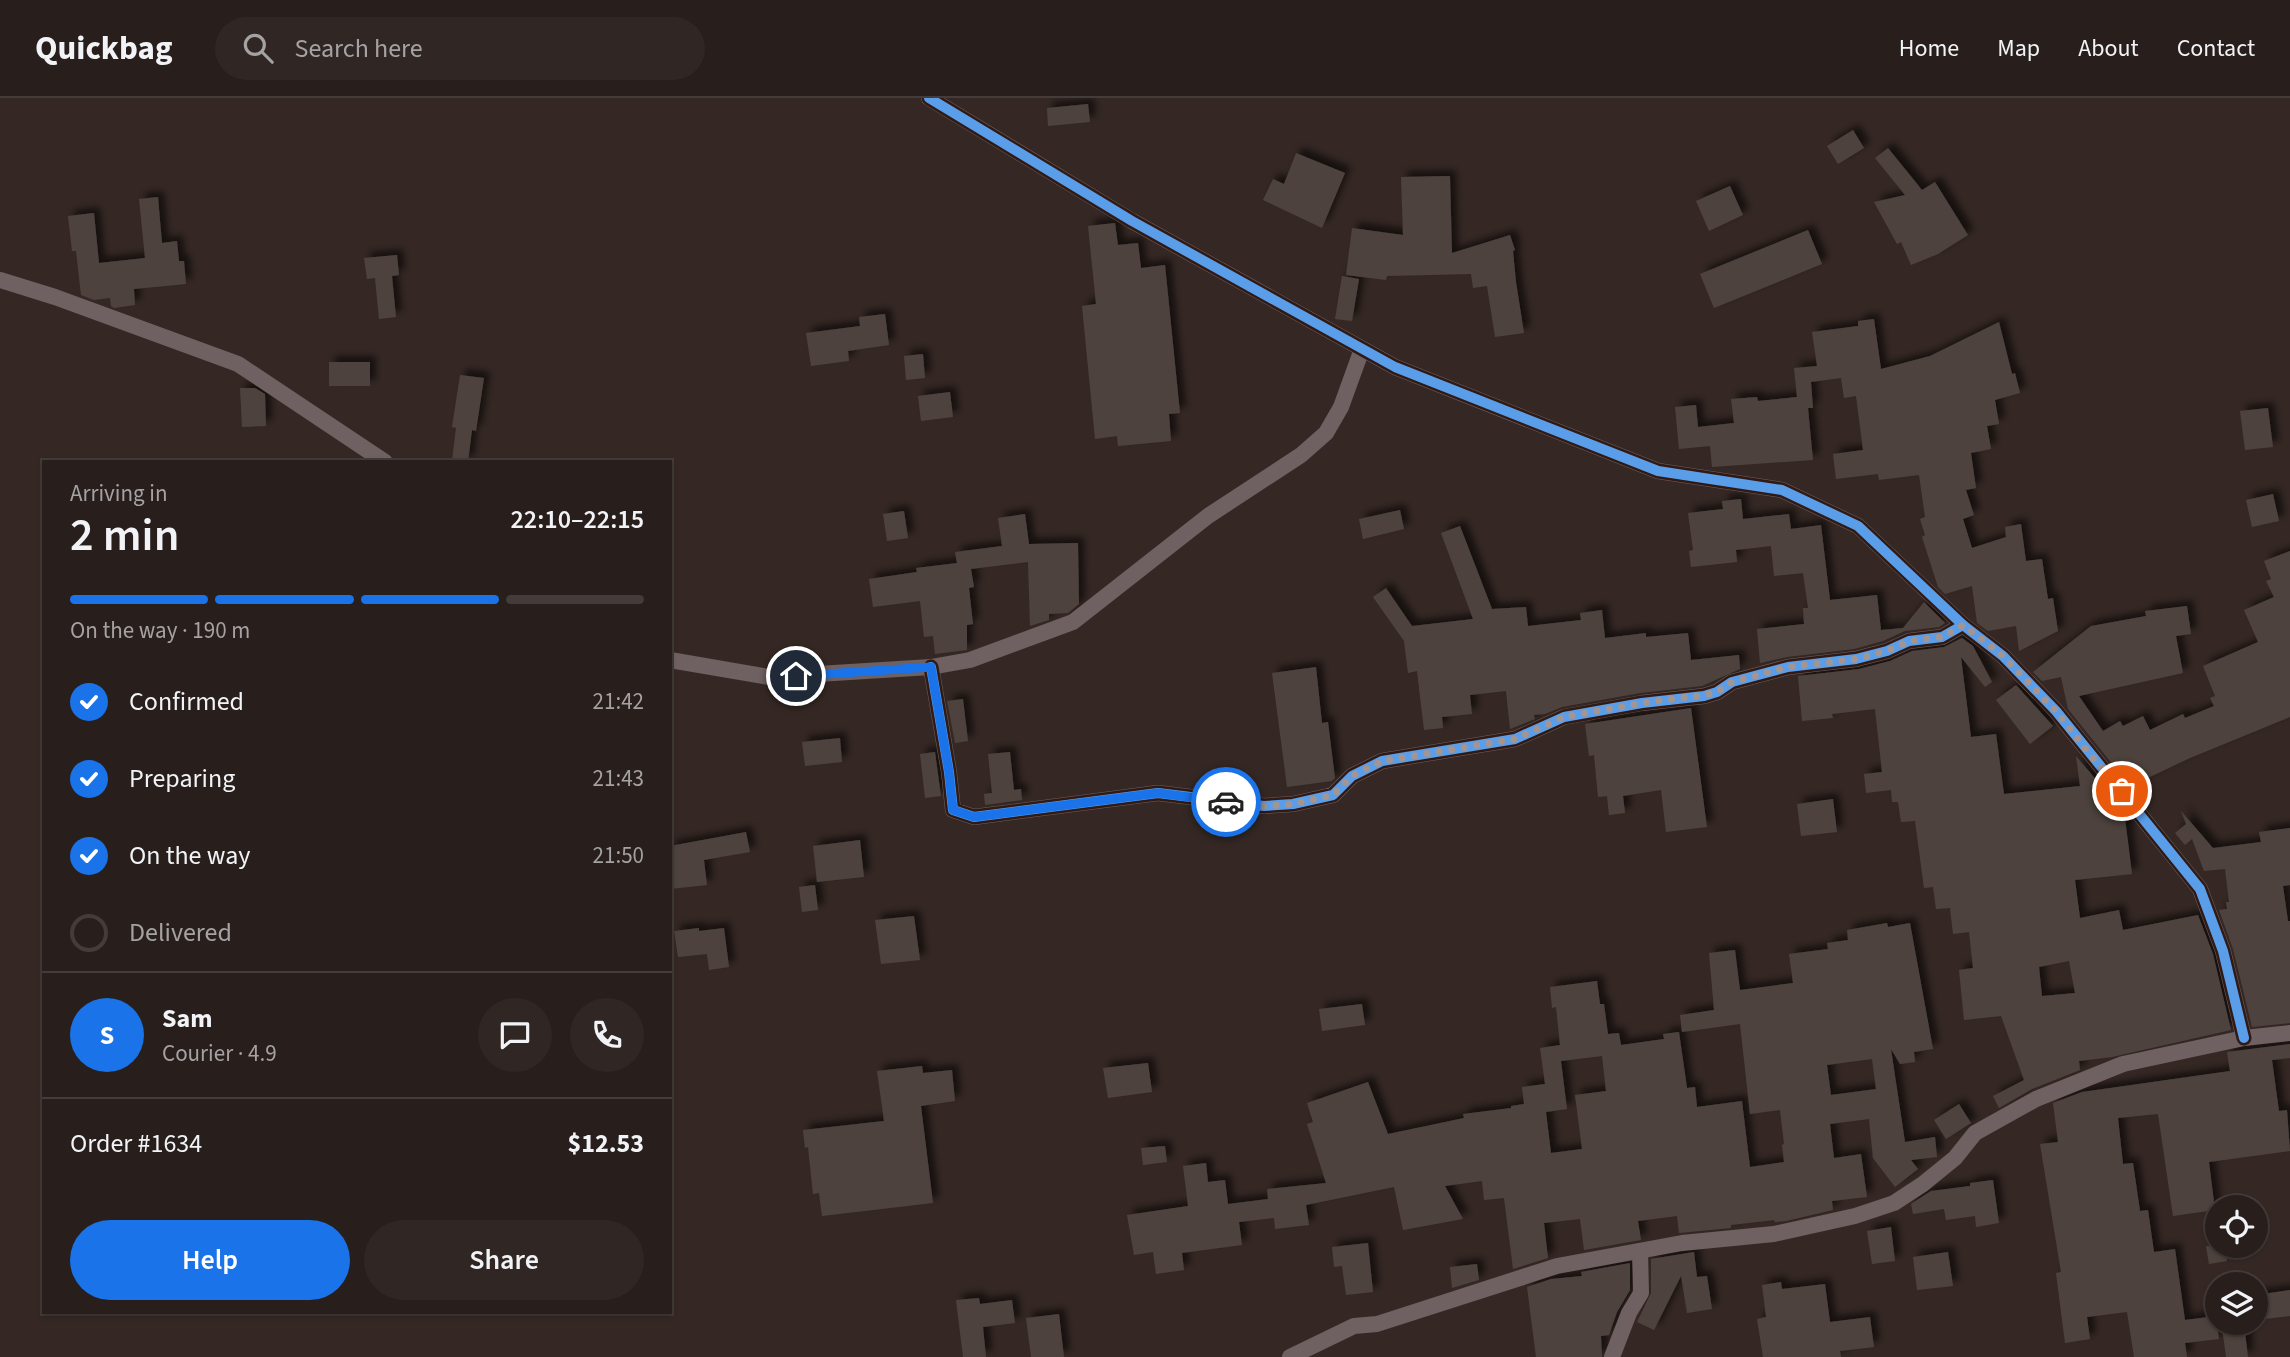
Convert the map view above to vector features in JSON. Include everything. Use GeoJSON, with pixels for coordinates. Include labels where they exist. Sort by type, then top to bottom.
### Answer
{"type":"FeatureCollection","features":[{"type":"Feature","properties":{"kind":"street"},"geometry":{"type":"LineString","coordinates":[[929,98],[1132,221],[1395,367],[1658,471],[1782,490],[1858,526],[1963,625],[2003,656],[2056,711],[2200,889],[2223,950],[2244,1038]]}},
{"type":"Feature","properties":{"kind":"street"},"geometry":{"type":"LineString","coordinates":[[0,280],[55,297],[238,364],[382,460]]}},
{"type":"Feature","properties":{"kind":"street"},"geometry":{"type":"LineString","coordinates":[[672,660],[768,677],[931,667],[970,660],[1073,622],[1208,516],[1301,454],[1326,433],[1341,407],[1362,349]]}},
{"type":"Feature","properties":{"kind":"street"},"geometry":{"type":"LineString","coordinates":[[931,667],[953,810],[974,817],[1158,793],[1264,806],[1293,804],[1333,795],[1352,776],[1382,761],[1515,739],[1564,717],[1717,692],[1732,682],[1788,667],[1856,659],[1887,651],[1909,641],[1942,637],[1963,625]]}},
{"type":"Feature","properties":{"kind":"street"},"geometry":{"type":"LineString","coordinates":[[1290,1357],[1354,1326],[1377,1324],[1557,1266],[1682,1243],[1774,1234],[1855,1216],[1894,1203],[1955,1158],[1975,1133],[2036,1099],[2123,1064],[2244,1038],[2290,1033]]}},
{"type":"Feature","properties":{"kind":"street"},"geometry":{"type":"LineString","coordinates":[[1612,1357],[1629,1313],[1641,1293],[1640,1251]]}},
{"type":"Feature","properties":{"kind":"building"},"geometry":{"type":"Polygon","coordinates":[[[1088,104],[1090,122],[1048,126],[1047,108],[1088,104]]]}},
{"type":"Feature","properties":{"kind":"building"},"geometry":{"type":"Polygon","coordinates":[[[1853,130],[1864,148],[1838,164],[1827,146],[1853,130]]]}},
{"type":"Feature","properties":{"kind":"building"},"geometry":{"type":"Polygon","coordinates":[[[1888,148],[1922,190],[1935,182],[1968,235],[1938,254],[1911,265],[1901,242],[1897,244],[1874,202],[1905,195],[1875,158],[1888,148]]]}},
{"type":"Feature","properties":{"kind":"building"},"geometry":{"type":"Polygon","coordinates":[[[1296,153],[1345,173],[1322,228],[1263,200],[1273,179],[1284,184],[1296,153]]]}},
{"type":"Feature","properties":{"kind":"building"},"geometry":{"type":"Polygon","coordinates":[[[1450,176],[1452,253],[1510,235],[1515,250],[1516,282],[1524,333],[1495,337],[1487,286],[1473,288],[1471,274],[1387,276],[1386,280],[1346,275],[1352,228],[1403,235],[1401,177],[1450,176]]]}},
{"type":"Feature","properties":{"kind":"building"},"geometry":{"type":"Polygon","coordinates":[[[1730,186],[1743,215],[1709,231],[1696,201],[1730,186]]]}},
{"type":"Feature","properties":{"kind":"building"},"geometry":{"type":"Polygon","coordinates":[[[158,197],[162,243],[177,241],[179,261],[184,261],[186,284],[134,289],[135,305],[114,308],[110,298],[94,300],[81,295],[76,251],[72,251],[68,216],[94,213],[99,263],[145,258],[139,199],[158,197]]]}},
{"type":"Feature","properties":{"kind":"building"},"geometry":{"type":"Polygon","coordinates":[[[1115,223],[1118,245],[1138,243],[1141,268],[1165,265],[1180,413],[1169,414],[1171,441],[1118,446],[1117,436],[1095,439],[1082,306],[1096,304],[1088,226],[1115,223]]]}},
{"type":"Feature","properties":{"kind":"building"},"geometry":{"type":"Polygon","coordinates":[[[1808,230],[1822,264],[1714,308],[1700,274],[1808,230]]]}},
{"type":"Feature","properties":{"kind":"building"},"geometry":{"type":"Polygon","coordinates":[[[397,255],[399,275],[392,276],[396,317],[379,319],[375,278],[367,279],[364,258],[397,255]]]}},
{"type":"Feature","properties":{"kind":"building"},"geometry":{"type":"Polygon","coordinates":[[[1342,276],[1359,279],[1352,321],[1335,319],[1342,276]]]}},
{"type":"Feature","properties":{"kind":"building"},"geometry":{"type":"Polygon","coordinates":[[[885,314],[889,345],[848,351],[849,361],[811,366],[806,333],[860,326],[859,317],[885,314]]]}},
{"type":"Feature","properties":{"kind":"building"},"geometry":{"type":"Polygon","coordinates":[[[1874,319],[1881,369],[1930,356],[1999,322],[2012,374],[2015,373],[2020,393],[1995,400],[1999,424],[1987,426],[1991,449],[1971,453],[1976,488],[1966,490],[1974,515],[1963,519],[1972,548],[2006,537],[2005,527],[2021,524],[2026,561],[2042,559],[2048,599],[2053,598],[2058,631],[2019,651],[2016,626],[1988,631],[1977,623],[1972,586],[1945,594],[1938,587],[1922,537],[1925,535],[1920,519],[1925,517],[1919,475],[1879,480],[1878,474],[1836,479],[1833,454],[1863,450],[1856,396],[1844,398],[1841,378],[1811,382],[1813,408],[1808,408],[1813,460],[1712,467],[1710,446],[1679,449],[1675,407],[1696,405],[1698,427],[1734,423],[1731,399],[1757,397],[1758,401],[1797,397],[1794,368],[1817,366],[1812,332],[1858,326],[1858,321],[1874,319]]]}},
{"type":"Feature","properties":{"kind":"building"},"geometry":{"type":"Polygon","coordinates":[[[923,354],[925,378],[906,380],[904,356],[923,354]]]}},
{"type":"Feature","properties":{"kind":"building"},"geometry":{"type":"Polygon","coordinates":[[[329,362],[370,362],[370,386],[329,386],[329,362]]]}},
{"type":"Feature","properties":{"kind":"building"},"geometry":{"type":"Polygon","coordinates":[[[460,375],[484,378],[476,431],[472,430],[468,460],[452,460],[456,428],[452,427],[460,375]]]}},
{"type":"Feature","properties":{"kind":"building"},"geometry":{"type":"Polygon","coordinates":[[[240,388],[255,388],[265,394],[266,426],[242,427],[240,388]]]}},
{"type":"Feature","properties":{"kind":"building"},"geometry":{"type":"Polygon","coordinates":[[[950,392],[953,417],[921,421],[918,396],[950,392]]]}},
{"type":"Feature","properties":{"kind":"building"},"geometry":{"type":"Polygon","coordinates":[[[2268,408],[2273,447],[2245,450],[2240,411],[2268,408]]]}},
{"type":"Feature","properties":{"kind":"building"},"geometry":{"type":"Polygon","coordinates":[[[2273,494],[2279,521],[2252,527],[2246,500],[2273,494]]]}},
{"type":"Feature","properties":{"kind":"building"},"geometry":{"type":"Polygon","coordinates":[[[1741,499],[1743,519],[1789,514],[1791,529],[1821,525],[1830,600],[1877,595],[1881,630],[1903,628],[1924,602],[1945,623],[1939,627],[1905,631],[1883,641],[1854,649],[1760,663],[1757,629],[1804,624],[1803,608],[1808,608],[1803,573],[1774,576],[1771,546],[1736,550],[1737,562],[1691,567],[1689,551],[1693,550],[1688,513],[1723,509],[1722,501],[1741,499]]]}},
{"type":"Feature","properties":{"kind":"building"},"geometry":{"type":"Polygon","coordinates":[[[1400,510],[1404,529],[1363,539],[1359,519],[1400,510]]]}},
{"type":"Feature","properties":{"kind":"building"},"geometry":{"type":"Polygon","coordinates":[[[904,511],[908,538],[887,541],[883,514],[904,511]]]}},
{"type":"Feature","properties":{"kind":"building"},"geometry":{"type":"Polygon","coordinates":[[[1025,514],[1029,544],[1078,543],[1079,604],[1068,613],[1049,614],[1049,620],[1030,626],[1028,562],[971,569],[974,587],[969,588],[973,624],[967,625],[967,650],[935,654],[933,636],[924,637],[920,601],[873,607],[869,579],[917,572],[916,568],[957,563],[955,552],[1002,546],[998,518],[1025,514]]]}},
{"type":"Feature","properties":{"kind":"building"},"geometry":{"type":"Polygon","coordinates":[[[1460,526],[1492,609],[1526,607],[1528,626],[1581,620],[1580,613],[1602,610],[1605,638],[1646,633],[1646,637],[1688,633],[1691,660],[1739,655],[1740,669],[1702,686],[1640,693],[1562,707],[1534,715],[1535,719],[1510,729],[1506,691],[1470,695],[1472,714],[1442,717],[1443,728],[1424,730],[1417,671],[1408,673],[1404,641],[1373,597],[1386,588],[1412,626],[1473,619],[1441,533],[1460,526]]]}},
{"type":"Feature","properties":{"kind":"building"},"geometry":{"type":"Polygon","coordinates":[[[2290,551],[2290,717],[2135,784],[2121,768],[2122,776],[2068,709],[2061,677],[2042,681],[2033,672],[2091,626],[2146,616],[2145,611],[2187,606],[2191,634],[2176,636],[2183,673],[2079,696],[2103,731],[2120,721],[2123,726],[2143,716],[2150,730],[2183,714],[2185,718],[2214,706],[2210,698],[2215,696],[2203,666],[2258,642],[2244,610],[2274,597],[2266,581],[2271,579],[2264,561],[2290,551]]]}},
{"type":"Feature","properties":{"kind":"building"},"geometry":{"type":"Polygon","coordinates":[[[1962,638],[1973,646],[1992,682],[1985,687],[1961,657],[1971,737],[1996,734],[2004,794],[2080,786],[2076,756],[2127,816],[2125,818],[2132,874],[2075,880],[2080,918],[2119,910],[2123,930],[2198,915],[2213,954],[2231,1030],[2112,1057],[2079,1061],[2080,1070],[2032,1089],[1999,1108],[1993,1096],[2024,1080],[2001,1016],[1964,1020],[1959,970],[1973,968],[1969,932],[1953,934],[1950,908],[1936,909],[1933,887],[1924,888],[1915,821],[1901,822],[1898,802],[1892,802],[1891,790],[1866,793],[1864,774],[1882,772],[1875,709],[1802,721],[1798,676],[1859,669],[1890,661],[1912,651],[1944,647],[1962,638]],[[2069,961],[2039,967],[2042,996],[2075,993],[2069,961]]]}},
{"type":"Feature","properties":{"kind":"building"},"geometry":{"type":"Polygon","coordinates":[[[1316,667],[1322,723],[1328,722],[1335,778],[1332,781],[1287,787],[1272,673],[1316,667]]]}},
{"type":"Feature","properties":{"kind":"building"},"geometry":{"type":"Polygon","coordinates":[[[2016,685],[2053,726],[2030,744],[1996,700],[2016,685]]]}},
{"type":"Feature","properties":{"kind":"building"},"geometry":{"type":"Polygon","coordinates":[[[963,699],[968,741],[955,743],[947,701],[963,699]]]}},
{"type":"Feature","properties":{"kind":"building"},"geometry":{"type":"Polygon","coordinates":[[[1691,708],[1707,827],[1666,832],[1661,790],[1623,796],[1625,813],[1609,815],[1607,796],[1598,797],[1594,755],[1589,756],[1585,724],[1691,708]]]}},
{"type":"Feature","properties":{"kind":"building"},"geometry":{"type":"Polygon","coordinates":[[[840,738],[842,762],[805,766],[802,742],[840,738]]]}},
{"type":"Feature","properties":{"kind":"building"},"geometry":{"type":"Polygon","coordinates":[[[935,752],[941,796],[925,798],[920,754],[935,752]]]}},
{"type":"Feature","properties":{"kind":"building"},"geometry":{"type":"Polygon","coordinates":[[[1010,752],[1014,790],[1021,789],[1022,800],[985,805],[984,794],[992,793],[988,754],[1010,752]]]}},
{"type":"Feature","properties":{"kind":"building"},"geometry":{"type":"Polygon","coordinates":[[[1833,799],[1837,832],[1801,836],[1797,804],[1833,799]]]}},
{"type":"Feature","properties":{"kind":"building"},"geometry":{"type":"Polygon","coordinates":[[[2181,811],[2213,848],[2261,842],[2259,832],[2290,828],[2290,885],[2283,886],[2290,921],[2290,1023],[2252,1027],[2233,949],[2219,910],[2227,909],[2226,902],[2229,902],[2225,869],[2204,871],[2192,839],[2185,845],[2175,833],[2186,824],[2181,811]]]}},
{"type":"Feature","properties":{"kind":"building"},"geometry":{"type":"Polygon","coordinates":[[[746,832],[750,852],[704,860],[707,885],[672,889],[672,846],[746,832]]]}},
{"type":"Feature","properties":{"kind":"building"},"geometry":{"type":"Polygon","coordinates":[[[860,840],[864,877],[817,882],[813,846],[860,840]]]}},
{"type":"Feature","properties":{"kind":"building"},"geometry":{"type":"Polygon","coordinates":[[[815,885],[818,910],[802,912],[799,887],[815,885]]]}},
{"type":"Feature","properties":{"kind":"building"},"geometry":{"type":"Polygon","coordinates":[[[914,916],[920,960],[881,964],[875,920],[914,916]]]}},
{"type":"Feature","properties":{"kind":"building"},"geometry":{"type":"Polygon","coordinates":[[[1887,923],[1888,927],[1910,923],[1933,1049],[1914,1052],[1915,1062],[1900,1064],[1891,1049],[1905,1142],[1935,1137],[1937,1157],[1911,1160],[1918,1169],[1895,1187],[1873,1158],[1869,1119],[1830,1124],[1834,1158],[1861,1154],[1867,1197],[1832,1201],[1833,1210],[1786,1221],[1774,1220],[1679,1233],[1677,1216],[1638,1221],[1641,1240],[1584,1250],[1580,1219],[1544,1223],[1548,1258],[1513,1269],[1504,1198],[1484,1200],[1482,1181],[1445,1186],[1463,1219],[1403,1230],[1394,1187],[1306,1205],[1309,1225],[1275,1229],[1274,1218],[1239,1222],[1242,1245],[1182,1253],[1184,1270],[1156,1274],[1153,1252],[1134,1255],[1127,1215],[1188,1206],[1183,1166],[1206,1163],[1208,1182],[1225,1180],[1228,1204],[1268,1199],[1267,1189],[1326,1183],[1307,1124],[1313,1122],[1307,1103],[1368,1082],[1388,1134],[1464,1118],[1463,1114],[1524,1104],[1522,1087],[1545,1084],[1540,1048],[1560,1045],[1556,1007],[1552,1008],[1550,987],[1597,981],[1600,1004],[1604,1004],[1608,1034],[1619,1033],[1621,1045],[1664,1039],[1663,1034],[1679,1032],[1687,1088],[1695,1087],[1697,1107],[1742,1101],[1750,1167],[1784,1162],[1780,1110],[1750,1114],[1740,1024],[1682,1032],[1680,1015],[1714,1010],[1709,953],[1735,950],[1740,990],[1793,983],[1789,954],[1828,949],[1827,943],[1848,940],[1847,930],[1887,923]],[[1602,1056],[1561,1061],[1567,1109],[1546,1112],[1551,1153],[1582,1149],[1575,1095],[1606,1091],[1602,1056]],[[1872,1059],[1827,1065],[1831,1095],[1876,1089],[1872,1059]]]}},
{"type":"Feature","properties":{"kind":"building"},"geometry":{"type":"Polygon","coordinates":[[[699,928],[699,931],[724,928],[729,967],[709,970],[707,954],[678,957],[674,931],[699,928]]]}},
{"type":"Feature","properties":{"kind":"building"},"geometry":{"type":"Polygon","coordinates":[[[1362,1004],[1365,1025],[1322,1031],[1319,1009],[1362,1004]]]}},
{"type":"Feature","properties":{"kind":"building"},"geometry":{"type":"Polygon","coordinates":[[[2290,1044],[2290,1058],[2272,1060],[2279,1111],[2287,1110],[2290,1151],[2209,1162],[2213,1195],[2205,1195],[2205,1211],[2173,1216],[2158,1114],[2118,1118],[2123,1164],[2133,1163],[2140,1211],[2148,1210],[2154,1252],[2175,1249],[2185,1320],[2205,1317],[2205,1335],[2218,1335],[2219,1339],[2185,1343],[2187,1357],[2134,1357],[2127,1312],[2087,1317],[2090,1339],[2065,1343],[2056,1273],[2061,1272],[2040,1144],[2058,1142],[2053,1103],[2082,1092],[2230,1071],[2227,1052],[2290,1044]]]}},
{"type":"Feature","properties":{"kind":"building"},"geometry":{"type":"Polygon","coordinates":[[[1148,1063],[1152,1092],[1108,1098],[1103,1068],[1148,1063]]]}},
{"type":"Feature","properties":{"kind":"building"},"geometry":{"type":"Polygon","coordinates":[[[922,1066],[923,1073],[952,1070],[955,1101],[921,1106],[933,1203],[822,1216],[819,1193],[813,1194],[808,1147],[805,1148],[803,1130],[884,1121],[877,1071],[922,1066]]]}},
{"type":"Feature","properties":{"kind":"building"},"geometry":{"type":"Polygon","coordinates":[[[1959,1104],[1971,1123],[1946,1139],[1934,1120],[1959,1104]]]}},
{"type":"Feature","properties":{"kind":"building"},"geometry":{"type":"Polygon","coordinates":[[[1165,1146],[1167,1162],[1143,1165],[1141,1148],[1165,1146]]]}},
{"type":"Feature","properties":{"kind":"building"},"geometry":{"type":"Polygon","coordinates":[[[1993,1180],[1999,1223],[1976,1227],[1975,1216],[1946,1220],[1944,1209],[1913,1214],[1911,1204],[1931,1191],[1993,1180]]]}},
{"type":"Feature","properties":{"kind":"building"},"geometry":{"type":"Polygon","coordinates":[[[1891,1227],[1895,1261],[1872,1264],[1867,1231],[1891,1227]]]}},
{"type":"Feature","properties":{"kind":"building"},"geometry":{"type":"Polygon","coordinates":[[[1368,1243],[1373,1292],[1346,1295],[1342,1266],[1334,1267],[1332,1247],[1368,1243]]]}},
{"type":"Feature","properties":{"kind":"building"},"geometry":{"type":"Polygon","coordinates":[[[1694,1252],[1697,1277],[1707,1276],[1712,1309],[1687,1313],[1681,1276],[1654,1330],[1637,1322],[1651,1293],[1651,1259],[1694,1252]]]}},
{"type":"Feature","properties":{"kind":"building"},"geometry":{"type":"Polygon","coordinates":[[[1948,1252],[1953,1286],[1917,1290],[1913,1257],[1948,1252]]]}},
{"type":"Feature","properties":{"kind":"building"},"geometry":{"type":"Polygon","coordinates":[[[2208,1258],[2227,1258],[2227,1261],[2209,1264],[2208,1258]]]}},
{"type":"Feature","properties":{"kind":"building"},"geometry":{"type":"Polygon","coordinates":[[[1630,1263],[1630,1290],[1617,1312],[1609,1335],[1601,1336],[1602,1357],[1536,1357],[1527,1287],[1551,1279],[1582,1276],[1581,1272],[1630,1263]]]}},
{"type":"Feature","properties":{"kind":"building"},"geometry":{"type":"Polygon","coordinates":[[[1477,1264],[1479,1280],[1452,1288],[1450,1267],[1477,1264]]]}},
{"type":"Feature","properties":{"kind":"building"},"geometry":{"type":"Polygon","coordinates":[[[1781,1282],[1782,1289],[1825,1284],[1830,1322],[1870,1317],[1874,1347],[1840,1351],[1841,1357],[1763,1357],[1757,1319],[1766,1317],[1762,1285],[1781,1282]]]}},
{"type":"Feature","properties":{"kind":"building"},"geometry":{"type":"Polygon","coordinates":[[[2290,1290],[2290,1316],[2268,1319],[2268,1293],[2290,1290]]]}},
{"type":"Feature","properties":{"kind":"building"},"geometry":{"type":"Polygon","coordinates":[[[979,1298],[980,1304],[1012,1300],[1015,1323],[983,1327],[986,1357],[963,1357],[956,1300],[979,1298]]]}},
{"type":"Feature","properties":{"kind":"building"},"geometry":{"type":"Polygon","coordinates":[[[1059,1314],[1064,1357],[1031,1357],[1026,1318],[1059,1314]]]}},
{"type":"Feature","properties":{"kind":"building"},"geometry":{"type":"Polygon","coordinates":[[[2223,1335],[2245,1335],[2248,1357],[2226,1357],[2223,1335]]]}},
{"type":"Feature","properties":{"kind":"cycle path"},"geometry":{"type":"LineString","coordinates":[[929,98],[1132,221],[1395,367],[1658,471],[1782,490],[1858,526],[1963,625],[2003,656],[2056,711],[2200,889],[2223,951],[2244,1038]]}},
{"type":"Feature","properties":{"kind":"cycle path"},"geometry":{"type":"LineString","coordinates":[[931,667],[953,810],[974,817],[1158,793],[1264,806],[1293,804],[1333,795],[1352,776],[1382,761],[1515,739],[1564,717],[1642,703],[1704,696],[1717,692],[1732,682],[1788,667],[1856,659],[1887,651],[1909,641],[1942,637],[1963,625]]}},
{"type":"Feature","properties":{"kind":"way so far"},"geometry":{"type":"LineString","coordinates":[[1226,802],[1264,806],[1293,804],[1333,795],[1352,776],[1382,761],[1515,739],[1564,717],[1717,692],[1732,682],[1788,667],[1856,659],[1887,651],[1909,641],[1942,637],[1963,625],[2003,656],[2056,711],[2122,791]]}},
{"type":"Feature","properties":{"kind":"route"},"geometry":{"type":"LineString","coordinates":[[796,676],[931,667],[953,810],[974,817],[1158,793],[1226,802]]}}]}
